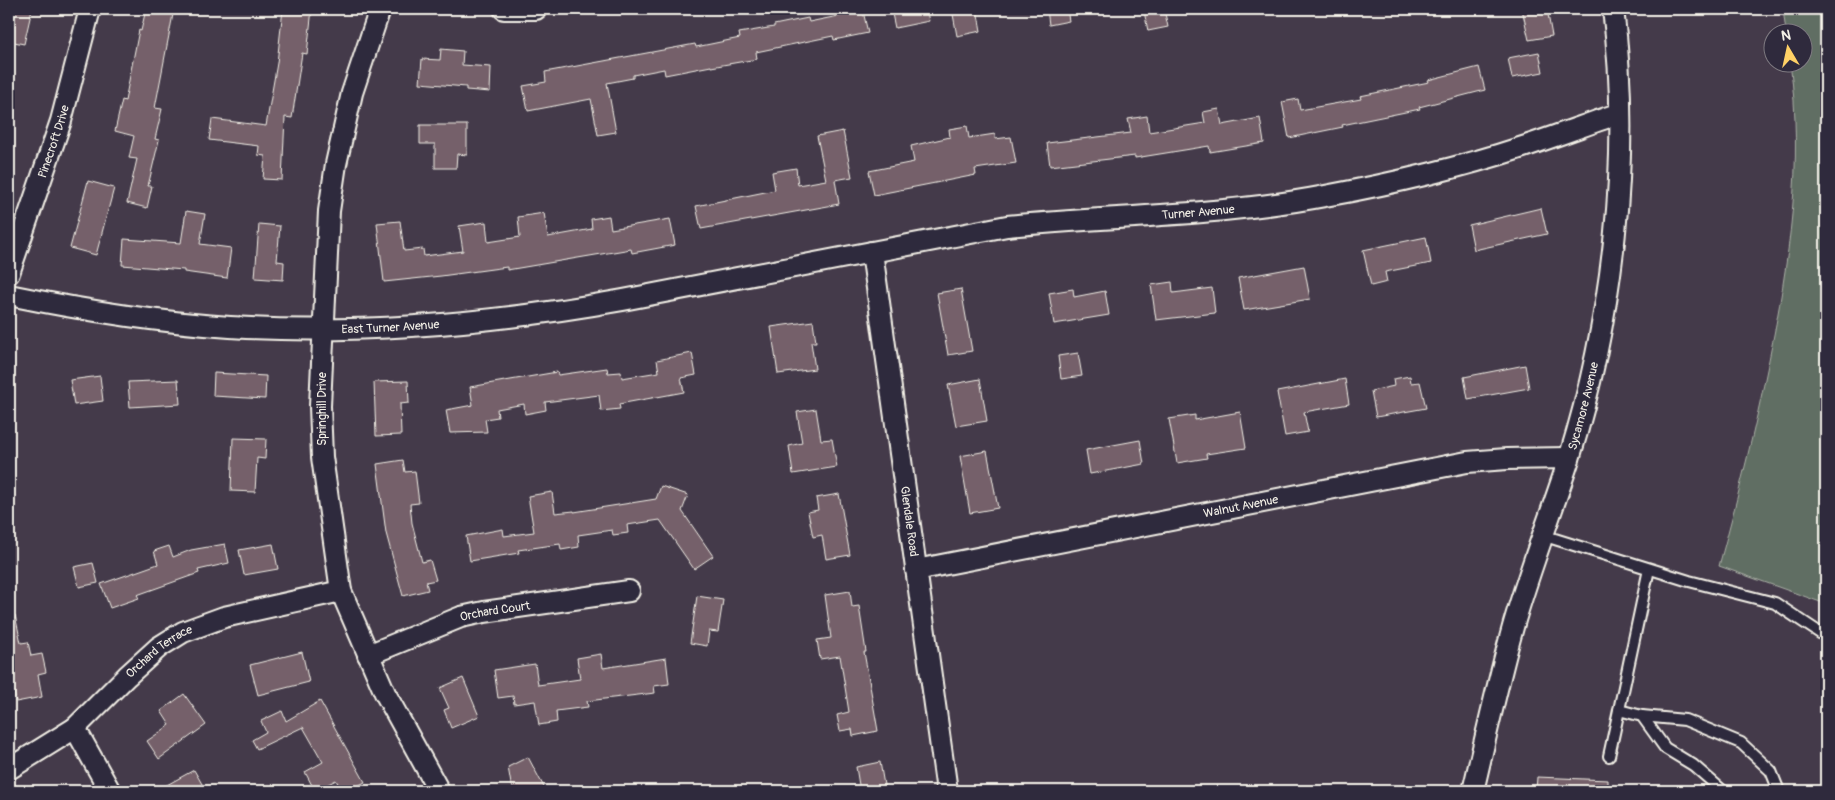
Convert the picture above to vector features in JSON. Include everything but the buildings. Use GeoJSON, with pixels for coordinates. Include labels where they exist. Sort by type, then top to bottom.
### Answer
{"type":"FeatureCollection","features":[{"type":"Feature","properties":{"kind":"street","name":"Pinecroft Drive"},"geometry":{"type":"LineString","coordinates":[[9,273],[61,121],[90,9]]}},
{"type":"Feature","properties":{"kind":"street","name":"Springhill Drive"},"geometry":{"type":"LineString","coordinates":[[380,9],[352,93],[336,164],[328,221],[322,328],[320,406],[322,447],[340,591],[385,693],[439,791]]}},
{"type":"Feature","properties":{"kind":"street"},"geometry":{"type":"LineString","coordinates":[[504,9],[536,9]]}},
{"type":"Feature","properties":{"kind":"street","name":"Sycamore Avenue"},"geometry":{"type":"LineString","coordinates":[[1473,791],[1513,626],[1569,458],[1593,368],[1612,255],[1619,160],[1620,114],[1613,9]]}},
{"type":"Feature","properties":{"kind":"street","name":"Turner Avenue"},"geometry":{"type":"LineString","coordinates":[[770,272],[1008,226],[1200,213],[1324,196],[1451,168],[1522,147],[1620,114]]}},
{"type":"Feature","properties":{"kind":"street","name":"Glendale Road"},"geometry":{"type":"LineString","coordinates":[[872,252],[947,791]]}},
{"type":"Feature","properties":{"kind":"street","name":"East Turner Avenue"},"geometry":{"type":"LineString","coordinates":[[9,295],[123,316],[169,322],[267,329],[369,328],[469,321],[559,310],[614,302],[770,272]]}},
{"type":"Feature","properties":{"kind":"street","name":"Walnut Avenue"},"geometry":{"type":"LineString","coordinates":[[916,570],[1467,462],[1569,458]]}},
{"type":"Feature","properties":{"kind":"street","name":"Orchard Terrace"},"geometry":{"type":"LineString","coordinates":[[9,769],[75,728],[127,676],[159,648],[183,632],[224,617],[340,591]]}},
{"type":"Feature","properties":{"kind":"street","name":"Orchard Court"},"geometry":{"type":"LineString","coordinates":[[368,655],[461,617],[630,591]]}},
{"type":"Feature","properties":{"kind":"street"},"geometry":{"type":"LineString","coordinates":[[75,728],[110,791]]}},
{"type":"Feature","properties":{"kind":"lane"},"geometry":{"type":"LineString","coordinates":[[1542,535],[1689,581],[1775,603],[1826,637]]}},
{"type":"Feature","properties":{"kind":"lane"},"geometry":{"type":"LineString","coordinates":[[1609,756],[1649,568]]}},
{"type":"Feature","properties":{"kind":"lane"},"geometry":{"type":"LineString","coordinates":[[1618,710],[1642,716],[1685,720],[1742,743],[1771,771],[1779,791]]}},
{"type":"Feature","properties":{"kind":"lane"},"geometry":{"type":"LineString","coordinates":[[1642,716],[1665,748],[1694,765],[1723,791]]}},
{"type":"Feature","properties":{"kind":"green space"},"geometry":{"type":"Polygon","coordinates":[[[1783,9],[1826,9],[1826,604],[1719,566],[1764,386],[1783,286],[1795,175],[1794,100],[1791,72],[1812,72],[1812,22],[1785,22],[1783,9]]]}}]}
